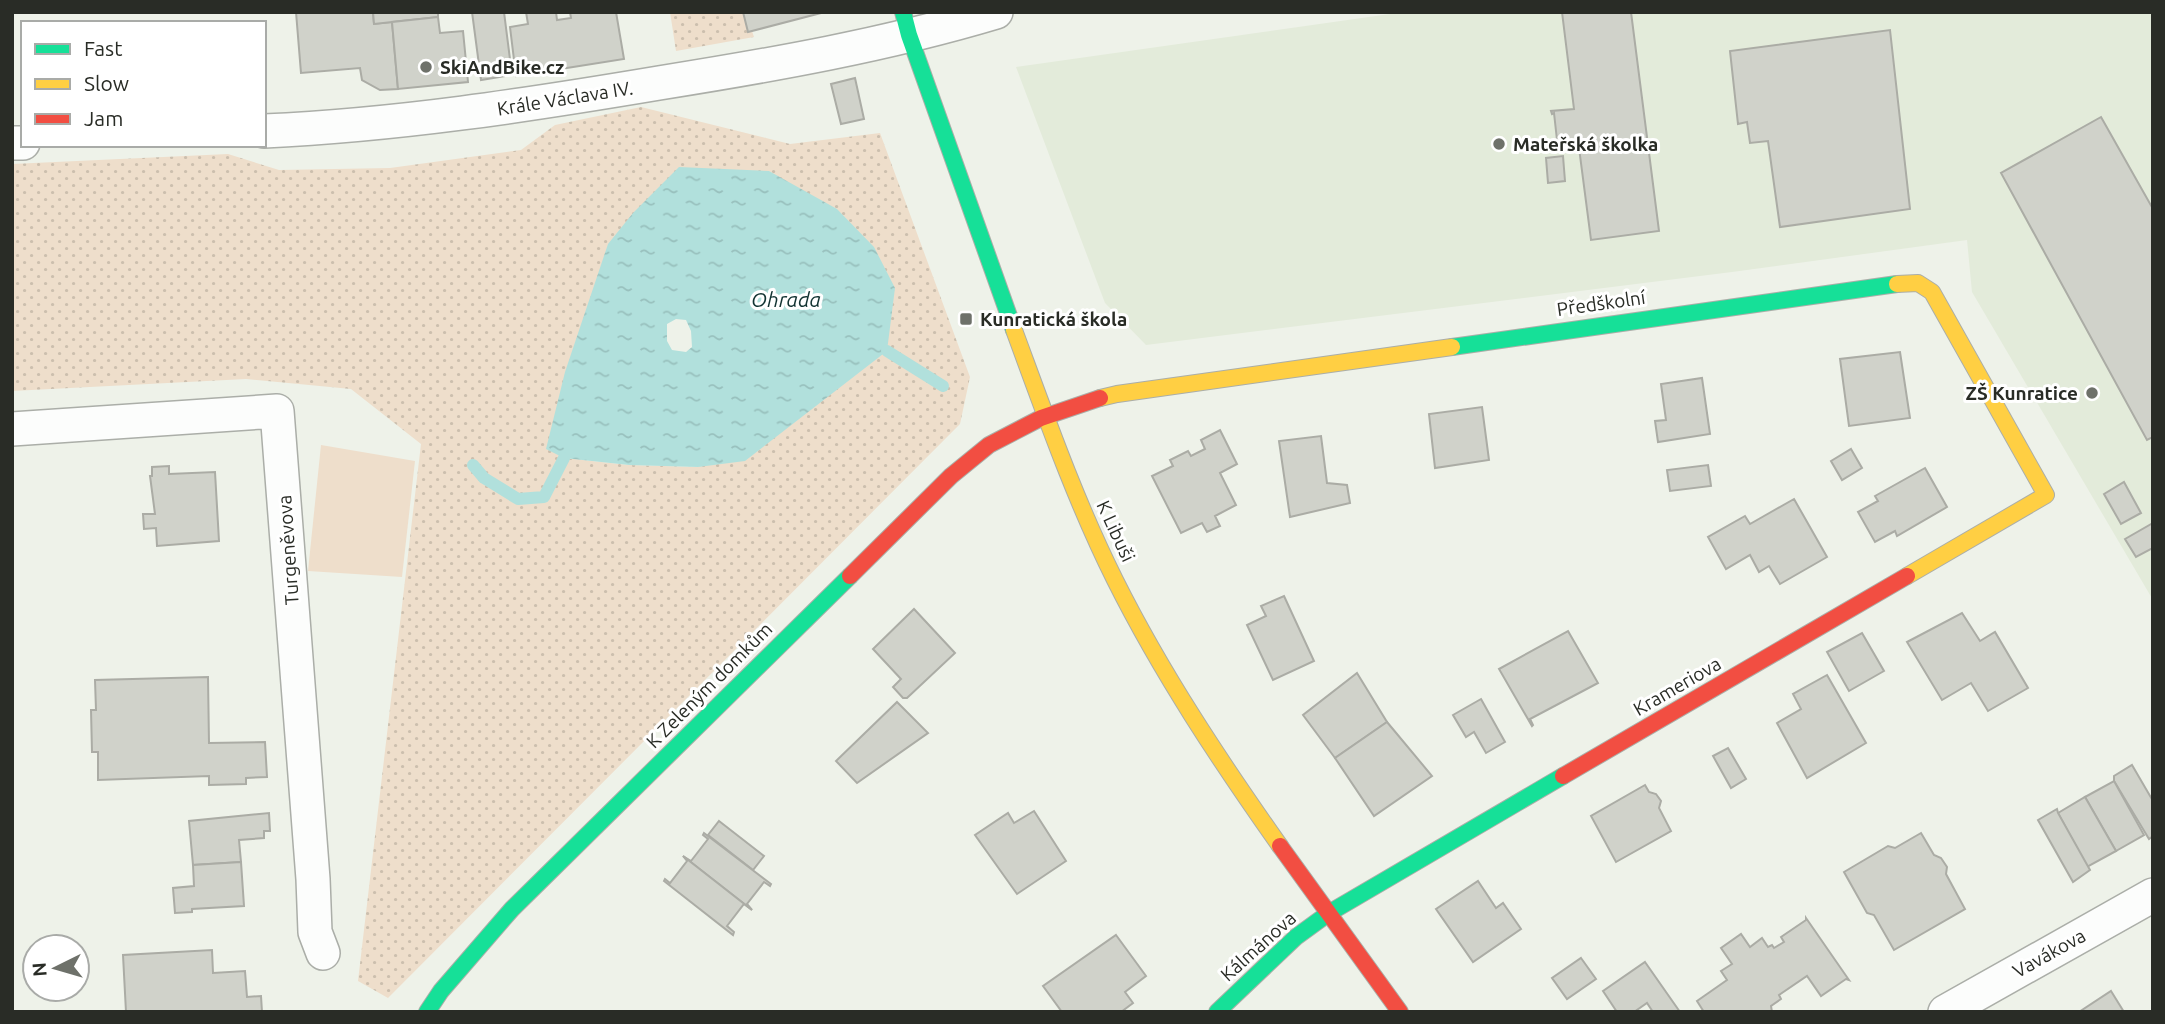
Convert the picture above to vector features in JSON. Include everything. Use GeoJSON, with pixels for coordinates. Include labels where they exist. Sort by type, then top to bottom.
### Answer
{"type":"FeatureCollection","features":[{"type":"Feature","properties":{"kind":"street"},"geometry":{"type":"LineString","coordinates":[[906,24],[996,12]]}},
{"type":"Feature","properties":{"kind":"street","name":"Krále Václava IV."},"geometry":{"type":"LineString","coordinates":[[266,131],[340,128],[527,105],[864,46],[906,24]]}},
{"type":"Feature","properties":{"kind":"street","name":"K Libuši"},"geometry":{"type":"LineString","coordinates":[[906,24],[1046,416],[1083,512],[1131,612],[1202,733],[1240,791],[1400,1012]]}},
{"type":"Feature","properties":{"kind":"street","name":"Předškolní"},"geometry":{"type":"LineString","coordinates":[[1046,416],[1117,394],[1733,305],[1902,283],[1918,284],[1932,292],[2046,495]]}},
{"type":"Feature","properties":{"kind":"street","name":"Turgeněvova"},"geometry":{"type":"LineString","coordinates":[[12,429],[277,411],[315,932],[323,953]]}},
{"type":"Feature","properties":{"kind":"street","name":"K Zeleným domkům"},"geometry":{"type":"LineString","coordinates":[[426,1012],[441,990],[512,909],[917,510],[972,458],[1010,433],[1046,416]]}},
{"type":"Feature","properties":{"kind":"street","name":"Krameriova"},"geometry":{"type":"LineString","coordinates":[[1329,913],[2046,495]]}},
{"type":"Feature","properties":{"kind":"street","name":"Vavákova"},"geometry":{"type":"LineString","coordinates":[[1945,1012],[2153,895]]}},
{"type":"Feature","properties":{"kind":"street","name":"Kálmánova"},"geometry":{"type":"LineString","coordinates":[[1217,1012],[1296,937],[1329,913]]}},
{"type":"Feature","properties":{"kind":"shaded area"},"geometry":{"type":"Polygon","coordinates":[[[670,12],[743,12],[748,31],[752,31],[754,37],[676,51],[670,12]]]}},
{"type":"Feature","properties":{"kind":"shaded area","name":"Mateřská školka"},"geometry":{"type":"Polygon","coordinates":[[[1404,12],[2153,12],[2153,600],[1972,292],[1967,240],[1146,345],[1105,303],[1016,67],[1404,12]]]}},
{"type":"Feature","properties":{"kind":"shaded area"},"geometry":{"type":"Polygon","coordinates":[[[641,107],[790,144],[880,133],[970,377],[960,424],[388,998],[358,981],[421,444],[351,389],[246,379],[12,391],[12,164],[228,154],[279,170],[390,168],[521,150],[555,125],[641,107]],[[769,171],[564,458],[629,465],[698,467],[858,372],[887,351],[769,171]]]}},
{"type":"Feature","properties":{"kind":"shaded area"},"geometry":{"type":"Polygon","coordinates":[[[321,445],[415,461],[402,577],[308,571],[321,445]]]}},
{"type":"Feature","properties":{"kind":"water","name":"Ohrada"},"geometry":{"type":"Polygon","coordinates":[[[679,167],[769,171],[837,209],[874,247],[895,288],[887,351],[745,461],[698,467],[629,465],[564,458],[546,449],[565,372],[608,244],[633,213],[679,167]],[[676,319],[667,324],[667,341],[672,350],[686,352],[692,347],[691,331],[686,320],[676,319]]]}},
{"type":"Feature","properties":{"kind":"building"},"geometry":{"type":"Polygon","coordinates":[[[296,12],[373,12],[374,24],[392,22],[398,89],[380,90],[362,80],[360,68],[301,73],[296,12]]]}},
{"type":"Feature","properties":{"kind":"building"},"geometry":{"type":"Polygon","coordinates":[[[373,12],[438,12],[438,17],[374,24],[373,12]]]}},
{"type":"Feature","properties":{"kind":"building"},"geometry":{"type":"Polygon","coordinates":[[[472,12],[504,12],[512,75],[481,80],[472,12]]]}},
{"type":"Feature","properties":{"kind":"building"},"geometry":{"type":"Polygon","coordinates":[[[526,12],[556,12],[557,20],[571,18],[570,12],[616,12],[624,59],[516,76],[510,27],[528,24],[526,12]]]}},
{"type":"Feature","properties":{"kind":"building"},"geometry":{"type":"Polygon","coordinates":[[[743,12],[825,12],[748,32],[743,12]]]}},
{"type":"Feature","properties":{"kind":"building"},"geometry":{"type":"Polygon","coordinates":[[[1562,12],[1631,12],[1659,231],[1591,240],[1578,140],[1555,143],[1554,113],[1551,111],[1574,109],[1562,12]]]}},
{"type":"Feature","properties":{"kind":"building"},"geometry":{"type":"Polygon","coordinates":[[[438,17],[440,33],[463,31],[468,82],[398,89],[392,22],[438,17]]]}},
{"type":"Feature","properties":{"kind":"building"},"geometry":{"type":"Polygon","coordinates":[[[1890,30],[1910,209],[1780,227],[1768,141],[1750,143],[1747,122],[1738,124],[1730,51],[1890,30]]]}},
{"type":"Feature","properties":{"kind":"building"},"geometry":{"type":"Polygon","coordinates":[[[855,78],[864,119],[841,124],[831,84],[855,78]]]}},
{"type":"Feature","properties":{"kind":"building"},"geometry":{"type":"Polygon","coordinates":[[[2101,117],[2153,209],[2153,437],[2147,440],[2001,173],[2101,117]]]}},
{"type":"Feature","properties":{"kind":"building"},"geometry":{"type":"Polygon","coordinates":[[[1563,156],[1565,181],[1548,183],[1546,158],[1563,156]]]}},
{"type":"Feature","properties":{"kind":"building"},"geometry":{"type":"Polygon","coordinates":[[[1900,352],[1910,418],[1849,426],[1840,359],[1900,352]]]}},
{"type":"Feature","properties":{"kind":"building"},"geometry":{"type":"Polygon","coordinates":[[[1702,378],[1710,434],[1658,442],[1655,421],[1666,420],[1661,384],[1702,378]]]}},
{"type":"Feature","properties":{"kind":"building"},"geometry":{"type":"Polygon","coordinates":[[[1482,407],[1489,460],[1435,468],[1429,414],[1482,407]]]}},
{"type":"Feature","properties":{"kind":"building"},"geometry":{"type":"Polygon","coordinates":[[[1220,430],[1237,464],[1220,473],[1236,505],[1215,516],[1220,526],[1207,532],[1202,523],[1181,533],[1152,476],[1173,466],[1170,460],[1188,451],[1191,456],[1205,449],[1201,440],[1220,430]]]}},
{"type":"Feature","properties":{"kind":"building"},"geometry":{"type":"Polygon","coordinates":[[[1321,436],[1327,483],[1347,485],[1350,503],[1290,517],[1279,441],[1321,436]]]}},
{"type":"Feature","properties":{"kind":"building"},"geometry":{"type":"Polygon","coordinates":[[[1851,449],[1862,468],[1842,480],[1831,461],[1851,449]]]}},
{"type":"Feature","properties":{"kind":"building"},"geometry":{"type":"Polygon","coordinates":[[[1708,465],[1711,486],[1670,491],[1667,470],[1708,465]]]}},
{"type":"Feature","properties":{"kind":"building"},"geometry":{"type":"Polygon","coordinates":[[[169,466],[169,474],[215,472],[219,541],[157,546],[156,528],[144,529],[143,514],[155,514],[150,476],[152,467],[169,466]]]}},
{"type":"Feature","properties":{"kind":"building"},"geometry":{"type":"Polygon","coordinates":[[[1925,468],[1947,507],[1897,536],[1895,531],[1875,542],[1858,512],[1878,501],[1875,496],[1925,468]]]}},
{"type":"Feature","properties":{"kind":"building"},"geometry":{"type":"Polygon","coordinates":[[[2124,482],[2141,513],[2121,524],[2104,494],[2124,482]]]}},
{"type":"Feature","properties":{"kind":"building"},"geometry":{"type":"Polygon","coordinates":[[[1794,499],[1827,557],[1780,584],[1769,566],[1759,572],[1750,555],[1726,569],[1708,537],[1745,516],[1750,524],[1794,499]]]}},
{"type":"Feature","properties":{"kind":"building"},"geometry":{"type":"Polygon","coordinates":[[[2153,523],[2153,548],[2136,557],[2125,539],[2153,523]]]}},
{"type":"Feature","properties":{"kind":"building"},"geometry":{"type":"Polygon","coordinates":[[[1284,596],[1314,661],[1273,680],[1247,625],[1266,616],[1261,606],[1284,596]]]}},
{"type":"Feature","properties":{"kind":"building"},"geometry":{"type":"Polygon","coordinates":[[[914,609],[955,653],[907,698],[903,698],[893,687],[901,679],[873,649],[914,609]]]}},
{"type":"Feature","properties":{"kind":"building"},"geometry":{"type":"Polygon","coordinates":[[[1962,613],[1980,641],[1995,632],[2028,688],[1988,711],[1971,683],[1942,700],[1907,642],[1962,613]]]}},
{"type":"Feature","properties":{"kind":"building"},"geometry":{"type":"Polygon","coordinates":[[[1568,631],[1598,683],[1530,719],[1532,726],[1499,669],[1568,631]]]}},
{"type":"Feature","properties":{"kind":"building"},"geometry":{"type":"Polygon","coordinates":[[[1862,633],[1884,671],[1849,691],[1827,652],[1862,633]]]}},
{"type":"Feature","properties":{"kind":"building"},"geometry":{"type":"Polygon","coordinates":[[[1357,673],[1387,722],[1335,758],[1303,715],[1357,673]]]}},
{"type":"Feature","properties":{"kind":"building"},"geometry":{"type":"Polygon","coordinates":[[[1827,675],[1866,743],[1807,778],[1777,723],[1801,709],[1793,694],[1827,675]]]}},
{"type":"Feature","properties":{"kind":"building"},"geometry":{"type":"Polygon","coordinates":[[[208,677],[209,743],[265,742],[267,777],[246,778],[246,784],[209,785],[209,776],[98,780],[98,752],[92,752],[91,710],[96,710],[95,680],[208,677]]]}},
{"type":"Feature","properties":{"kind":"building"},"geometry":{"type":"Polygon","coordinates":[[[1481,699],[1505,742],[1486,753],[1474,732],[1466,737],[1453,715],[1481,699]]]}},
{"type":"Feature","properties":{"kind":"building"},"geometry":{"type":"Polygon","coordinates":[[[897,702],[928,733],[857,783],[836,761],[897,702]]]}},
{"type":"Feature","properties":{"kind":"building"},"geometry":{"type":"Polygon","coordinates":[[[1387,722],[1432,776],[1374,816],[1335,758],[1387,722]]]}},
{"type":"Feature","properties":{"kind":"building"},"geometry":{"type":"Polygon","coordinates":[[[1728,748],[1746,779],[1731,788],[1713,756],[1728,748]]]}},
{"type":"Feature","properties":{"kind":"building"},"geometry":{"type":"Polygon","coordinates":[[[2132,765],[2153,801],[2153,836],[2149,839],[2114,781],[2114,776],[2132,765]]]}},
{"type":"Feature","properties":{"kind":"building"},"geometry":{"type":"Polygon","coordinates":[[[2114,781],[2144,835],[2116,851],[2085,797],[2114,781]]]}},
{"type":"Feature","properties":{"kind":"building"},"geometry":{"type":"Polygon","coordinates":[[[1645,785],[1649,792],[1656,794],[1661,801],[1659,808],[1671,831],[1616,862],[1591,816],[1645,785]]]}},
{"type":"Feature","properties":{"kind":"building"},"geometry":{"type":"Polygon","coordinates":[[[2085,797],[2116,851],[2087,867],[2058,813],[2085,797]]]}},
{"type":"Feature","properties":{"kind":"building"},"geometry":{"type":"Polygon","coordinates":[[[2057,809],[2090,870],[2073,882],[2038,820],[2057,809]]]}},
{"type":"Feature","properties":{"kind":"building"},"geometry":{"type":"Polygon","coordinates":[[[1034,811],[1066,861],[1017,894],[975,835],[1008,813],[1014,823],[1034,811]]]}},
{"type":"Feature","properties":{"kind":"building"},"geometry":{"type":"Polygon","coordinates":[[[269,813],[270,831],[264,831],[264,838],[239,840],[241,862],[193,865],[189,821],[269,813]]]}},
{"type":"Feature","properties":{"kind":"building"},"geometry":{"type":"Polygon","coordinates":[[[719,821],[764,856],[753,870],[708,835],[719,821]]]}},
{"type":"Feature","properties":{"kind":"building"},"geometry":{"type":"Polygon","coordinates":[[[704,833],[771,884],[770,886],[764,882],[747,904],[752,910],[683,856],[691,861],[708,839],[704,833]]]}},
{"type":"Feature","properties":{"kind":"building"},"geometry":{"type":"Polygon","coordinates":[[[1921,833],[1934,855],[1941,858],[1947,867],[1946,874],[1965,909],[1894,950],[1874,915],[1867,913],[1844,872],[1888,846],[1895,848],[1921,833]]]}},
{"type":"Feature","properties":{"kind":"building"},"geometry":{"type":"Polygon","coordinates":[[[683,856],[752,910],[744,904],[727,926],[734,932],[733,935],[664,881],[665,879],[670,883],[687,861],[683,856]]]}},
{"type":"Feature","properties":{"kind":"building"},"geometry":{"type":"Polygon","coordinates":[[[241,862],[244,906],[192,909],[192,912],[175,913],[173,888],[194,886],[193,865],[241,862]]]}},
{"type":"Feature","properties":{"kind":"building"},"geometry":{"type":"Polygon","coordinates":[[[1478,881],[1496,908],[1503,903],[1521,929],[1473,962],[1436,909],[1478,881]]]}},
{"type":"Feature","properties":{"kind":"building"},"geometry":{"type":"Polygon","coordinates":[[[1806,918],[1849,980],[1846,979],[1821,996],[1807,976],[1779,995],[1781,999],[1771,1006],[1772,1012],[1704,1012],[1697,1001],[1727,980],[1721,971],[1732,964],[1721,948],[1741,934],[1750,947],[1762,938],[1768,947],[1772,945],[1774,948],[1784,942],[1781,937],[1806,918]]]}},
{"type":"Feature","properties":{"kind":"building"},"geometry":{"type":"Polygon","coordinates":[[[1116,935],[1146,976],[1125,992],[1133,1003],[1121,1012],[1062,1012],[1043,986],[1116,935]]]}},
{"type":"Feature","properties":{"kind":"building"},"geometry":{"type":"Polygon","coordinates":[[[212,950],[213,973],[245,971],[247,997],[261,996],[262,1012],[126,1012],[123,955],[212,950]]]}},
{"type":"Feature","properties":{"kind":"building"},"geometry":{"type":"Polygon","coordinates":[[[1581,958],[1596,979],[1567,999],[1552,978],[1581,958]]]}},
{"type":"Feature","properties":{"kind":"building"},"geometry":{"type":"Polygon","coordinates":[[[1645,962],[1680,1012],[1653,1012],[1647,1003],[1634,1012],[1617,1012],[1603,991],[1645,962]]]}},
{"type":"Feature","properties":{"kind":"building"},"geometry":{"type":"Polygon","coordinates":[[[2111,991],[2124,1012],[2079,1012],[2111,991]]]}},
{"type":"Feature","properties":{"kind":"waterway"},"geometry":{"type":"LineString","coordinates":[[887,351],[943,386]]}},
{"type":"Feature","properties":{"kind":"waterway"},"geometry":{"type":"LineString","coordinates":[[473,465],[484,478],[518,499],[544,497],[564,458]]}},
{"type":"Feature","properties":{"kind":"traffic: fast"},"geometry":{"type":"LineString","coordinates":[[903,12],[1014,330]]}},
{"type":"Feature","properties":{"kind":"traffic: fast"},"geometry":{"type":"LineString","coordinates":[[1452,347],[1897,284]]}},
{"type":"Feature","properties":{"kind":"traffic: fast"},"geometry":{"type":"LineString","coordinates":[[427,1012],[441,991],[512,909],[850,576]]}},
{"type":"Feature","properties":{"kind":"traffic: fast"},"geometry":{"type":"LineString","coordinates":[[1217,1012],[1296,937],[1329,913],[1563,776]]}},
{"type":"Feature","properties":{"kind":"traffic: slow"},"geometry":{"type":"LineString","coordinates":[[1897,284],[1918,283],[1932,292],[2046,495],[1907,576]]}},
{"type":"Feature","properties":{"kind":"traffic: slow"},"geometry":{"type":"LineString","coordinates":[[1014,330],[1074,488],[1100,550],[1133,615],[1193,716],[1280,846]]}},
{"type":"Feature","properties":{"kind":"traffic: slow"},"geometry":{"type":"LineString","coordinates":[[1100,398],[1452,347]]}},
{"type":"Feature","properties":{"kind":"traffic: jam"},"geometry":{"type":"LineString","coordinates":[[850,576],[951,476],[989,445],[1041,418],[1100,398]]}},
{"type":"Feature","properties":{"kind":"traffic: jam"},"geometry":{"type":"LineString","coordinates":[[1563,776],[1907,576]]}},
{"type":"Feature","properties":{"kind":"traffic: jam"},"geometry":{"type":"LineString","coordinates":[[1280,846],[1400,1012]]}},
{"type":"Feature","properties":{"kind":"place","name":"SkiAndBike.cz"},"geometry":{"type":"Point","coordinates":[426,67]}},
{"type":"Feature","properties":{"kind":"place","name":"Mateřská školka"},"geometry":{"type":"Point","coordinates":[1499,144]}},
{"type":"Feature","properties":{"kind":"place","name":"Kunratická škola"},"geometry":{"type":"Point","coordinates":[966,319]}},
{"type":"Feature","properties":{"kind":"place","name":"ZŠ Kunratice"},"geometry":{"type":"Point","coordinates":[2092,393]}}]}
